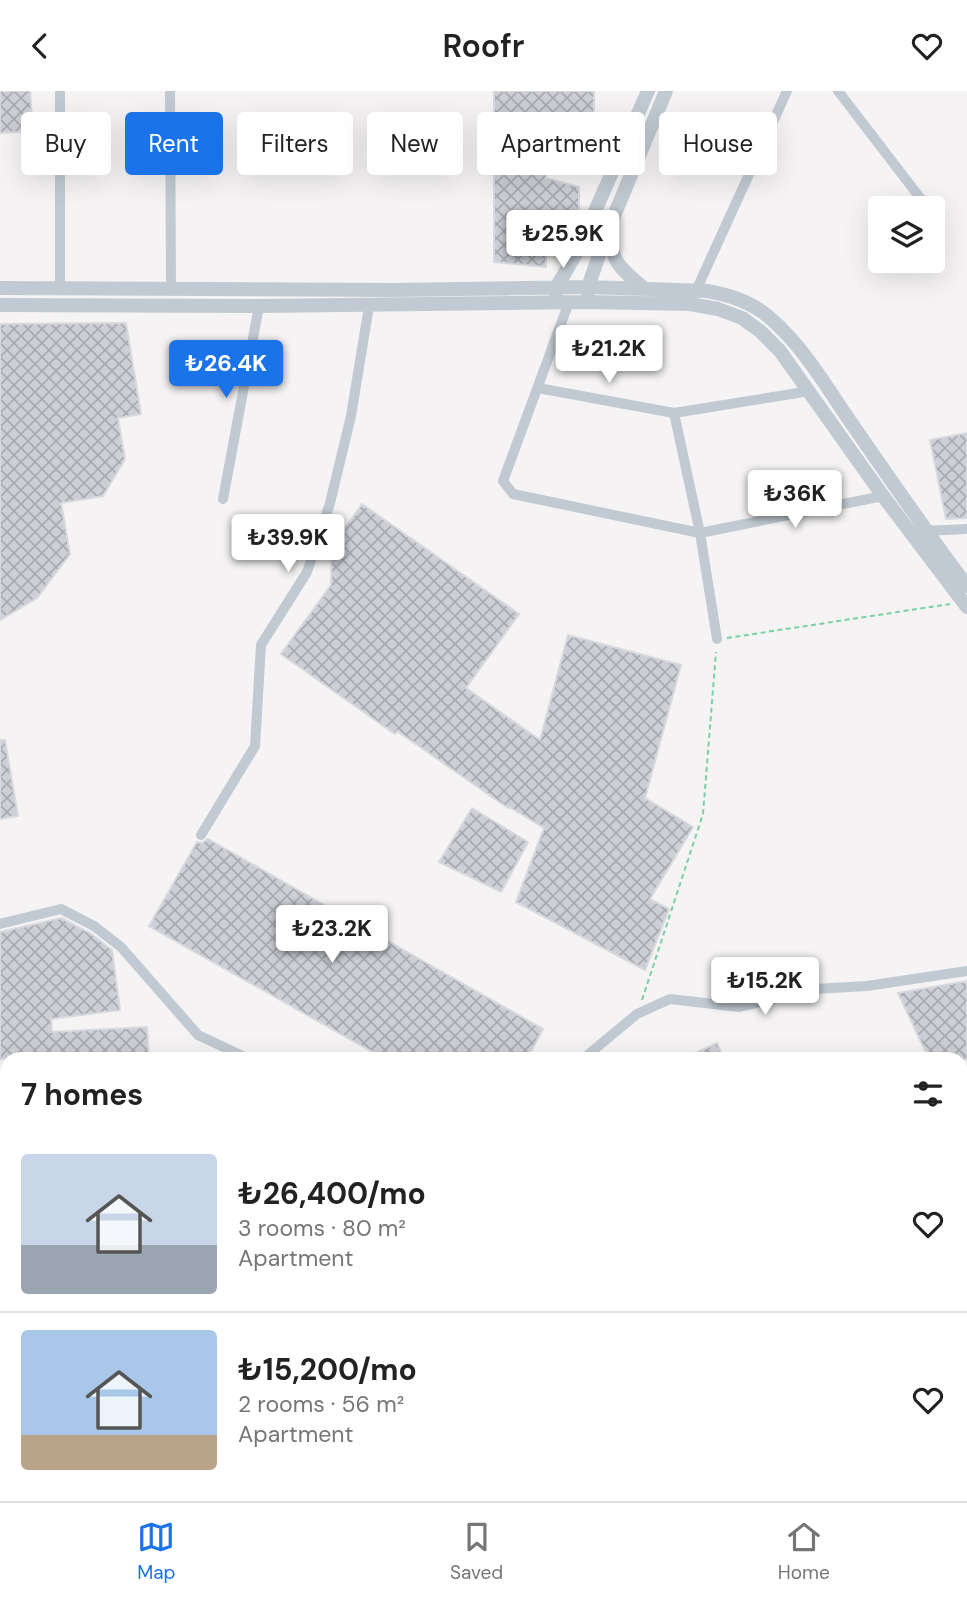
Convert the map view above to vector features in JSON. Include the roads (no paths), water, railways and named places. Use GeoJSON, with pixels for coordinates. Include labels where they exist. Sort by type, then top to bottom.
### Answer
{"type":"FeatureCollection","features":[{"type":"Feature","properties":{"kind":"street"},"geometry":{"type":"LineString","coordinates":[[60,91],[61,289]]}},
{"type":"Feature","properties":{"kind":"street"},"geometry":{"type":"LineString","coordinates":[[170,91],[172,306]]}},
{"type":"Feature","properties":{"kind":"street"},"geometry":{"type":"LineString","coordinates":[[648,91],[560,297],[538,388],[503,481],[513,494],[700,533],[883,496]]}},
{"type":"Feature","properties":{"kind":"street"},"geometry":{"type":"LineString","coordinates":[[588,294],[609,228],[666,91]]}},
{"type":"Feature","properties":{"kind":"street"},"geometry":{"type":"LineString","coordinates":[[690,305],[787,91]]}},
{"type":"Feature","properties":{"kind":"street"},"geometry":{"type":"LineString","coordinates":[[838,91],[919,196]]}},
{"type":"Feature","properties":{"kind":"street"},"geometry":{"type":"LineString","coordinates":[[609,228],[611,248],[616,261],[645,289]]}},
{"type":"Feature","properties":{"kind":"street"},"geometry":{"type":"LineString","coordinates":[[0,288],[393,290],[560,297]]}},
{"type":"Feature","properties":{"kind":"street"},"geometry":{"type":"LineString","coordinates":[[0,305],[369,306],[560,297],[645,289],[724,293],[742,299],[770,318],[812,366],[965,604]]}},
{"type":"Feature","properties":{"kind":"street"},"geometry":{"type":"LineString","coordinates":[[588,294],[718,309],[751,324],[780,351],[883,496],[967,586]]}},
{"type":"Feature","properties":{"kind":"street"},"geometry":{"type":"LineString","coordinates":[[223,499],[259,306]]}},
{"type":"Feature","properties":{"kind":"street"},"geometry":{"type":"LineString","coordinates":[[201,835],[255,746],[261,645],[307,572],[330,503],[351,416],[369,306]]}},
{"type":"Feature","properties":{"kind":"street"},"geometry":{"type":"LineString","coordinates":[[538,388],[674,413],[810,391]]}},
{"type":"Feature","properties":{"kind":"street"},"geometry":{"type":"LineString","coordinates":[[674,413],[700,533],[716,639]]}},
{"type":"Feature","properties":{"kind":"street"},"geometry":{"type":"LineString","coordinates":[[918,532],[967,529]]}},
{"type":"Feature","properties":{"kind":"street"},"geometry":{"type":"LineString","coordinates":[[0,924],[61,909],[94,926],[121,947],[198,1035],[233,1052]]}},
{"type":"Feature","properties":{"kind":"street"},"geometry":{"type":"LineString","coordinates":[[591,1052],[637,1014],[670,999],[739,1007],[814,989],[866,986],[967,971]]}}]}
